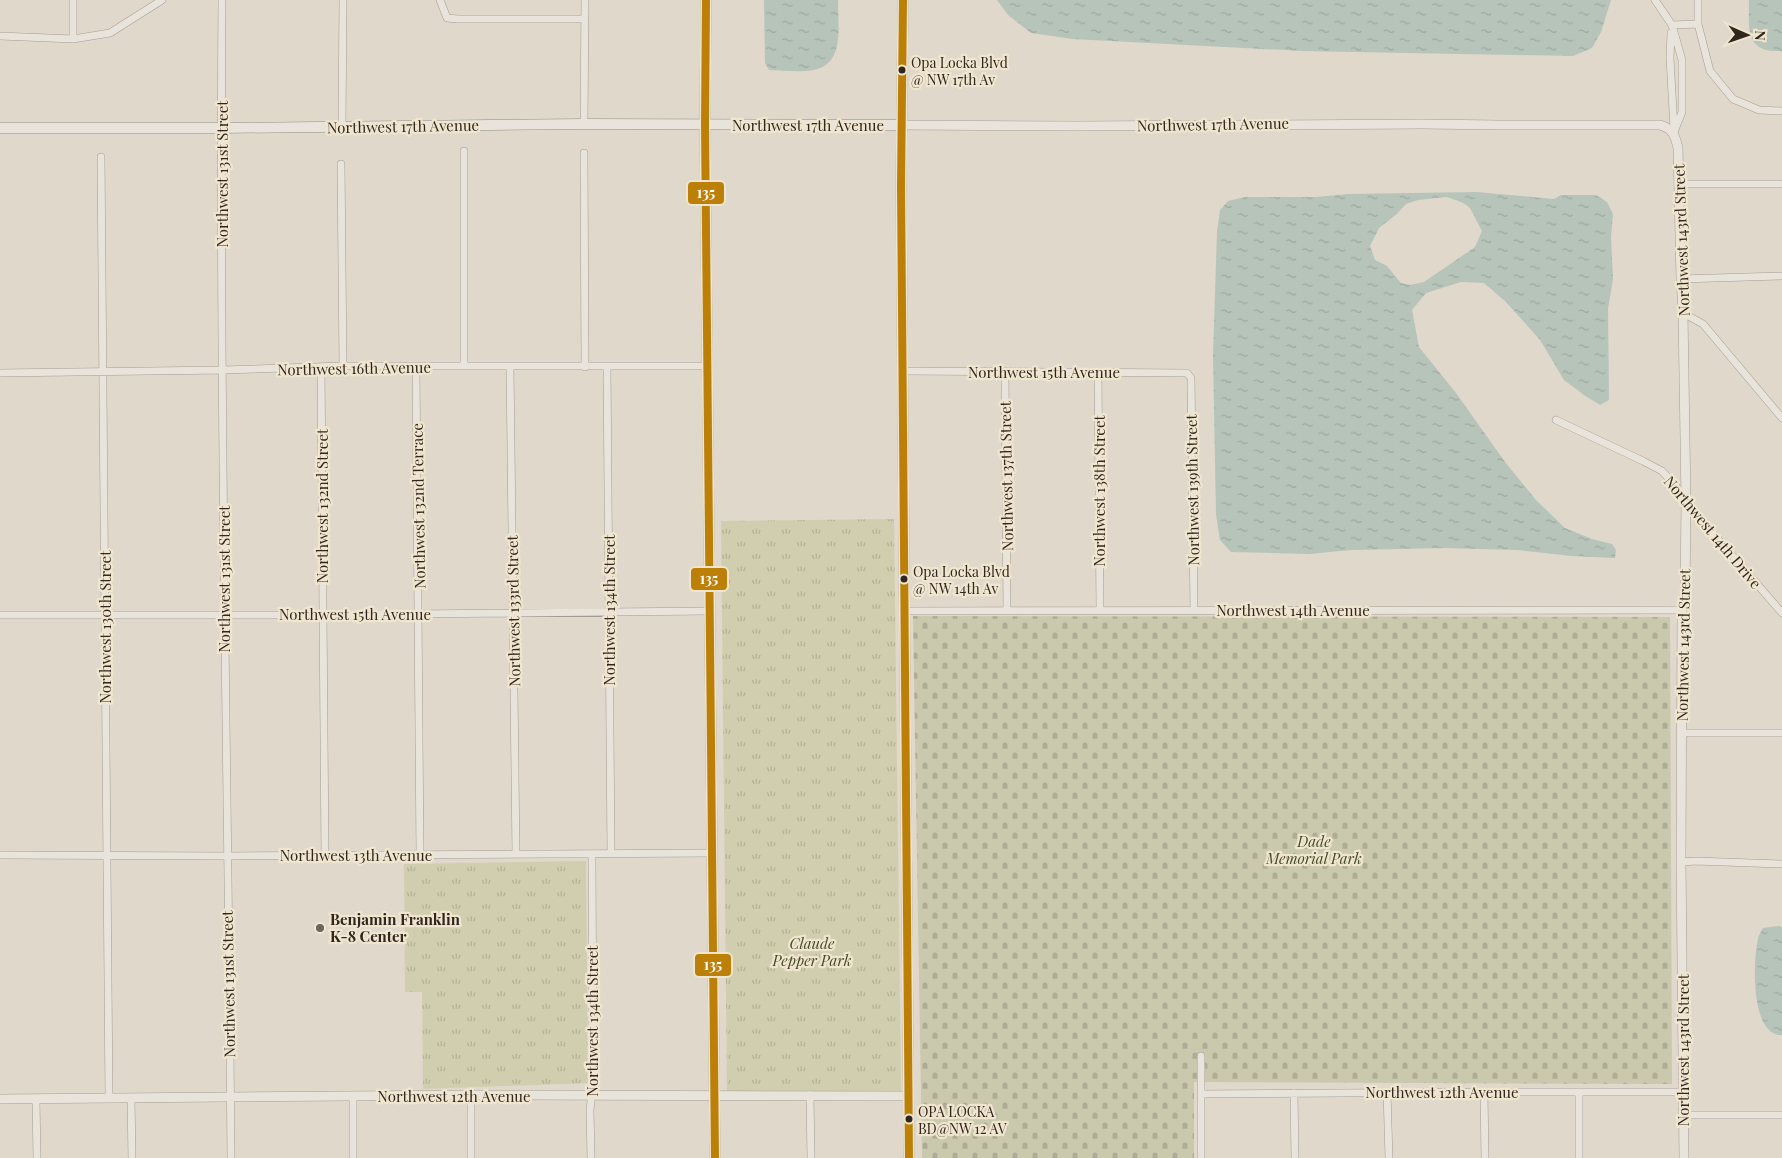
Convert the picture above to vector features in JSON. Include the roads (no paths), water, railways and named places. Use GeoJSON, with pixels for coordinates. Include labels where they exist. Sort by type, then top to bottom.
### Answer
{"type":"FeatureCollection","features":[{"type":"Feature","properties":{"kind":"main road"},"geometry":{"type":"LineString","coordinates":[[706,0],[705,124],[715,1158]]}},
{"type":"Feature","properties":{"kind":"main road"},"geometry":{"type":"LineString","coordinates":[[903,0],[901,125],[902,371],[909,1158]]}},
{"type":"Feature","properties":{"kind":"main road","name":"Northwest 17th Avenue"},"geometry":{"type":"LineString","coordinates":[[0,128],[221,128],[584,124],[901,125]]}},
{"type":"Feature","properties":{"kind":"street"},"geometry":{"type":"LineString","coordinates":[[73,0],[74,38]]}},
{"type":"Feature","properties":{"kind":"street"},"geometry":{"type":"LineString","coordinates":[[0,36],[74,38],[110,33],[162,0]]}},
{"type":"Feature","properties":{"kind":"street","name":"Northwest 131st Street"},"geometry":{"type":"LineString","coordinates":[[222,0],[222,370],[230,1158]]}},
{"type":"Feature","properties":{"kind":"street"},"geometry":{"type":"LineString","coordinates":[[342,127],[343,0]]}},
{"type":"Feature","properties":{"kind":"street"},"geometry":{"type":"LineString","coordinates":[[440,0],[447,18],[585,19]]}},
{"type":"Feature","properties":{"kind":"street"},"geometry":{"type":"LineString","coordinates":[[584,124],[585,0]]}},
{"type":"Feature","properties":{"kind":"street","name":"Northwest 143rd Street"},"geometry":{"type":"LineString","coordinates":[[1655,0],[1672,25],[1682,60],[1682,112],[1674,132]]}},
{"type":"Feature","properties":{"kind":"street"},"geometry":{"type":"LineString","coordinates":[[1698,0],[1698,24],[1710,70],[1733,99],[1759,110],[1782,110]]}},
{"type":"Feature","properties":{"kind":"street"},"geometry":{"type":"LineString","coordinates":[[1672,25],[1698,24]]}},
{"type":"Feature","properties":{"kind":"street","name":"Northwest 143rd Street"},"geometry":{"type":"LineString","coordinates":[[1672,25],[1670,58],[1674,132],[1678,148],[1686,502],[1685,595],[1682,610],[1681,733],[1684,1158]]}},
{"type":"Feature","properties":{"kind":"street","name":"Northwest 17th Avenue"},"geometry":{"type":"LineString","coordinates":[[901,125],[1660,125],[1668,127],[1674,132]]}},
{"type":"Feature","properties":{"kind":"street"},"geometry":{"type":"LineString","coordinates":[[464,152],[464,366]]}},
{"type":"Feature","properties":{"kind":"street"},"geometry":{"type":"LineString","coordinates":[[584,153],[585,367]]}},
{"type":"Feature","properties":{"kind":"street","name":"Northwest 130th Street"},"geometry":{"type":"LineString","coordinates":[[101,157],[109,1098]]}},
{"type":"Feature","properties":{"kind":"street"},"geometry":{"type":"LineString","coordinates":[[341,164],[343,366]]}},
{"type":"Feature","properties":{"kind":"street"},"geometry":{"type":"LineString","coordinates":[[1678,184],[1782,184]]}},
{"type":"Feature","properties":{"kind":"street"},"geometry":{"type":"LineString","coordinates":[[1681,279],[1782,276]]}},
{"type":"Feature","properties":{"kind":"street"},"geometry":{"type":"LineString","coordinates":[[1683,314],[1704,324],[1782,418]]}},
{"type":"Feature","properties":{"kind":"street","name":"Northwest 16th Avenue"},"geometry":{"type":"LineString","coordinates":[[0,374],[343,366],[708,366]]}},
{"type":"Feature","properties":{"kind":"street","name":"Northwest 132nd Street"},"geometry":{"type":"LineString","coordinates":[[321,367],[325,855]]}},
{"type":"Feature","properties":{"kind":"street","name":"Northwest 132nd Terrace"},"geometry":{"type":"LineString","coordinates":[[416,367],[420,855]]}},
{"type":"Feature","properties":{"kind":"street","name":"Northwest 133rd Street"},"geometry":{"type":"LineString","coordinates":[[510,367],[516,854]]}},
{"type":"Feature","properties":{"kind":"street","name":"Northwest 134th Street"},"geometry":{"type":"LineString","coordinates":[[607,367],[611,854]]}},
{"type":"Feature","properties":{"kind":"street","name":"Northwest 15th Avenue"},"geometry":{"type":"LineString","coordinates":[[902,371],[1187,373]]}},
{"type":"Feature","properties":{"kind":"street","name":"Northwest 137th Street"},"geometry":{"type":"LineString","coordinates":[[1005,372],[1007,611]]}},
{"type":"Feature","properties":{"kind":"street","name":"Northwest 138th Street"},"geometry":{"type":"LineString","coordinates":[[1098,372],[1100,610]]}},
{"type":"Feature","properties":{"kind":"street","name":"Northwest 139th Street"},"geometry":{"type":"LineString","coordinates":[[1187,373],[1191,378],[1194,610]]}},
{"type":"Feature","properties":{"kind":"street","name":"Northwest 14th Drive"},"geometry":{"type":"LineString","coordinates":[[1556,420],[1662,471],[1675,485],[1686,502],[1782,613]]}},
{"type":"Feature","properties":{"kind":"street","name":"Northwest 15th Avenue"},"geometry":{"type":"LineString","coordinates":[[0,615],[323,615],[710,610]]}},
{"type":"Feature","properties":{"kind":"street","name":"Northwest 14th Avenue"},"geometry":{"type":"LineString","coordinates":[[904,611],[1682,610]]}},
{"type":"Feature","properties":{"kind":"street"},"geometry":{"type":"LineString","coordinates":[[1681,733],[1782,733]]}},
{"type":"Feature","properties":{"kind":"street","name":"Northwest 13th Avenue"},"geometry":{"type":"LineString","coordinates":[[0,855],[226,856],[712,853]]}},
{"type":"Feature","properties":{"kind":"street","name":"Northwest 134th Street"},"geometry":{"type":"LineString","coordinates":[[591,1158],[592,854]]}},
{"type":"Feature","properties":{"kind":"street"},"geometry":{"type":"LineString","coordinates":[[1681,862],[1782,864]]}},
{"type":"Feature","properties":{"kind":"street"},"geometry":{"type":"LineString","coordinates":[[1201,1056],[1201,1158]]}},
{"type":"Feature","properties":{"kind":"street"},"geometry":{"type":"LineString","coordinates":[[1387,1092],[1389,1158]]}},
{"type":"Feature","properties":{"kind":"street"},"geometry":{"type":"LineString","coordinates":[[1484,1092],[1484,1158]]}},
{"type":"Feature","properties":{"kind":"street"},"geometry":{"type":"LineString","coordinates":[[1579,1092],[1579,1158]]}},
{"type":"Feature","properties":{"kind":"street","name":"Northwest 12th Avenue"},"geometry":{"type":"LineString","coordinates":[[1201,1094],[1684,1092]]}},
{"type":"Feature","properties":{"kind":"street"},"geometry":{"type":"LineString","coordinates":[[1294,1093],[1295,1158]]}},
{"type":"Feature","properties":{"kind":"street"},"geometry":{"type":"LineString","coordinates":[[470,1095],[471,1158]]}},
{"type":"Feature","properties":{"kind":"street","name":"Northwest 12th Avenue"},"geometry":{"type":"LineString","coordinates":[[0,1099],[470,1095],[908,1096]]}},
{"type":"Feature","properties":{"kind":"street"},"geometry":{"type":"LineString","coordinates":[[810,1095],[811,1158]]}},
{"type":"Feature","properties":{"kind":"street"},"geometry":{"type":"LineString","coordinates":[[353,1097],[353,1158]]}},
{"type":"Feature","properties":{"kind":"street"},"geometry":{"type":"LineString","coordinates":[[131,1098],[132,1158]]}},
{"type":"Feature","properties":{"kind":"street"},"geometry":{"type":"LineString","coordinates":[[36,1099],[37,1158]]}},
{"type":"Feature","properties":{"kind":"street"},"geometry":{"type":"LineString","coordinates":[[1683,1115],[1782,1115]]}},
{"type":"Feature","properties":{"kind":"water"},"geometry":{"type":"Polygon","coordinates":[[[764,0],[838,0],[837,46],[827,64],[818,69],[805,71],[769,70],[765,63],[764,0]]]}},
{"type":"Feature","properties":{"kind":"water"},"geometry":{"type":"Polygon","coordinates":[[[997,0],[1611,0],[1601,32],[1592,48],[1573,56],[1303,51],[1073,39],[1031,33],[1008,15],[997,0]]]}},
{"type":"Feature","properties":{"kind":"water"},"geometry":{"type":"Polygon","coordinates":[[[1749,0],[1782,0],[1782,51],[1770,51],[1761,48],[1751,37],[1749,29],[1749,0]]]}},
{"type":"Feature","properties":{"kind":"water"},"geometry":{"type":"Polygon","coordinates":[[[1477,192],[1554,199],[1561,195],[1596,195],[1607,202],[1613,214],[1611,237],[1613,279],[1608,309],[1609,400],[1600,405],[1564,380],[1540,340],[1506,302],[1484,283],[1461,282],[1426,293],[1412,310],[1419,347],[1456,393],[1505,462],[1536,500],[1565,528],[1592,539],[1612,544],[1616,550],[1615,558],[1572,556],[1517,550],[1445,548],[1351,550],[1309,554],[1231,552],[1220,540],[1216,514],[1213,356],[1217,232],[1220,210],[1228,201],[1245,197],[1316,197],[1348,194],[1477,192]],[[1446,197],[1418,200],[1406,204],[1379,228],[1370,246],[1375,260],[1387,266],[1401,283],[1410,285],[1424,282],[1475,247],[1482,231],[1470,208],[1446,197]]]}},
{"type":"Feature","properties":{"kind":"water"},"geometry":{"type":"Polygon","coordinates":[[[1782,927],[1782,1035],[1772,1032],[1764,1023],[1759,1011],[1755,979],[1756,949],[1760,933],[1763,928],[1782,927]]]}},
{"type":"Feature","properties":{"kind":"place","name":"Opa Locka Blvd @ NW 17th Av"},"geometry":{"type":"Point","coordinates":[902,70]}},
{"type":"Feature","properties":{"kind":"place","name":"Opa Locka Blvd @ NW 14th Av"},"geometry":{"type":"Point","coordinates":[904,579]}},
{"type":"Feature","properties":{"kind":"place","name":"Benjamin Franklin K-8 Center"},"geometry":{"type":"Point","coordinates":[320,928]}},
{"type":"Feature","properties":{"kind":"place","name":"OPA LOCKA BD@NW 12 AV"},"geometry":{"type":"Point","coordinates":[909,1119]}},
{"type":"Feature","properties":{"kind":"park label","name":"Dade Memorial Park"},"geometry":{"type":"Point","coordinates":[1314,850]}},
{"type":"Feature","properties":{"kind":"park label","name":"Claude Pepper Park"},"geometry":{"type":"Point","coordinates":[812,952]}}]}
